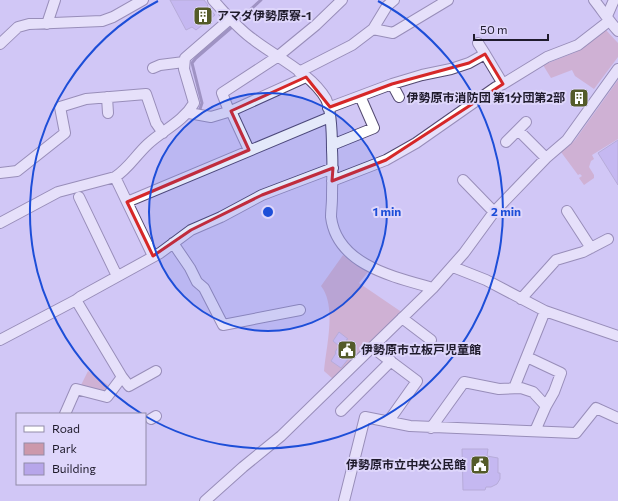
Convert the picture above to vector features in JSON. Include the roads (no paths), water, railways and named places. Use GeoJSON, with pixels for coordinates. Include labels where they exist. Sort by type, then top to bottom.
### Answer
{"type":"FeatureCollection","features":[{"type":"Feature","properties":{"kind":"street"},"geometry":{"type":"LineString","coordinates":[[47,24],[55,0]]}},
{"type":"Feature","properties":{"kind":"street"},"geometry":{"type":"LineString","coordinates":[[0,44],[18,27],[29,24],[102,21],[113,17],[143,0]]}},
{"type":"Feature","properties":{"kind":"street"},"geometry":{"type":"LineString","coordinates":[[213,0],[252,40],[303,75],[327,101],[333,168],[331,217],[337,236],[345,249],[366,265],[400,278],[433,288]]}},
{"type":"Feature","properties":{"kind":"street"},"geometry":{"type":"LineString","coordinates":[[249,150],[222,93],[277,57],[316,25],[342,0]]}},
{"type":"Feature","properties":{"kind":"street"},"geometry":{"type":"LineString","coordinates":[[189,113],[212,117],[230,111],[303,75],[352,45],[373,29],[387,6],[394,0]]}},
{"type":"Feature","properties":{"kind":"street"},"geometry":{"type":"LineString","coordinates":[[373,29],[393,33],[448,0]]}},
{"type":"Feature","properties":{"kind":"street"},"geometry":{"type":"LineString","coordinates":[[594,0],[618,31]]}},
{"type":"Feature","properties":{"kind":"street"},"geometry":{"type":"LineString","coordinates":[[332,180],[386,160],[416,143],[496,87],[547,57],[578,45],[608,18],[614,0]]}},
{"type":"Feature","properties":{"kind":"street"},"geometry":{"type":"LineString","coordinates":[[0,223],[58,192],[114,177],[122,172],[148,144],[189,113],[194,104],[184,69],[185,58],[230,19]]}},
{"type":"Feature","properties":{"kind":"street"},"geometry":{"type":"LineString","coordinates":[[478,42],[503,84]]}},
{"type":"Feature","properties":{"kind":"street"},"geometry":{"type":"LineString","coordinates":[[127,202],[249,150],[360,96],[422,75],[452,69],[469,63],[485,54]]}},
{"type":"Feature","properties":{"kind":"street"},"geometry":{"type":"LineString","coordinates":[[153,68],[160,65],[184,62]]}},
{"type":"Feature","properties":{"kind":"street"},"geometry":{"type":"LineString","coordinates":[[205,501],[281,436],[433,288],[453,267],[494,212],[546,158],[567,140],[618,68]]}},
{"type":"Feature","properties":{"kind":"street"},"geometry":{"type":"LineString","coordinates":[[392,84],[399,97]]}},
{"type":"Feature","properties":{"kind":"street"},"geometry":{"type":"LineString","coordinates":[[0,173],[17,171],[65,133],[58,103],[146,94],[156,123],[163,133]]}},
{"type":"Feature","properties":{"kind":"street"},"geometry":{"type":"LineString","coordinates":[[332,144],[374,128],[360,96]]}},
{"type":"Feature","properties":{"kind":"street"},"geometry":{"type":"LineString","coordinates":[[107,97],[108,113]]}},
{"type":"Feature","properties":{"kind":"street"},"geometry":{"type":"LineString","coordinates":[[506,142],[526,122]]}},
{"type":"Feature","properties":{"kind":"street"},"geometry":{"type":"LineString","coordinates":[[518,130],[546,158]]}},
{"type":"Feature","properties":{"kind":"street"},"geometry":{"type":"LineString","coordinates":[[0,340],[76,300],[153,256],[191,230],[333,168]]}},
{"type":"Feature","properties":{"kind":"street"},"geometry":{"type":"LineString","coordinates":[[114,177],[153,256]]}},
{"type":"Feature","properties":{"kind":"street"},"geometry":{"type":"LineString","coordinates":[[462,180],[494,212]]}},
{"type":"Feature","properties":{"kind":"street"},"geometry":{"type":"LineString","coordinates":[[79,197],[80,210],[97,244],[117,276]]}},
{"type":"Feature","properties":{"kind":"street"},"geometry":{"type":"LineString","coordinates":[[567,211],[591,248]]}},
{"type":"Feature","properties":{"kind":"street"},"geometry":{"type":"LineString","coordinates":[[521,299],[556,260],[583,252],[608,238]]}},
{"type":"Feature","properties":{"kind":"street"},"geometry":{"type":"LineString","coordinates":[[173,243],[190,268],[197,282],[204,288],[223,325],[300,310]]}},
{"type":"Feature","properties":{"kind":"street"},"geometry":{"type":"LineString","coordinates":[[453,267],[486,280],[545,311],[618,336]]}},
{"type":"Feature","properties":{"kind":"street"},"geometry":{"type":"LineString","coordinates":[[76,300],[122,377],[129,386],[156,371]]}},
{"type":"Feature","properties":{"kind":"street"},"geometry":{"type":"LineString","coordinates":[[514,388],[545,311]]}},
{"type":"Feature","properties":{"kind":"street"},"geometry":{"type":"LineString","coordinates":[[402,318],[431,340]]}},
{"type":"Feature","properties":{"kind":"street"},"geometry":{"type":"LineString","coordinates":[[372,348],[417,380],[388,422]]}},
{"type":"Feature","properties":{"kind":"street"},"geometry":{"type":"LineString","coordinates":[[527,357],[561,373],[554,392],[535,431]]}},
{"type":"Feature","properties":{"kind":"street"},"geometry":{"type":"LineString","coordinates":[[341,411],[391,361]]}},
{"type":"Feature","properties":{"kind":"street"},"geometry":{"type":"LineString","coordinates":[[65,413],[77,386],[107,397],[122,377]]}},
{"type":"Feature","properties":{"kind":"street"},"geometry":{"type":"LineString","coordinates":[[431,428],[464,382],[499,389],[521,388],[533,392],[546,406]]}},
{"type":"Feature","properties":{"kind":"street"},"geometry":{"type":"LineString","coordinates":[[344,501],[364,417],[410,426],[431,428],[576,433],[596,408],[618,418]]}},
{"type":"Feature","properties":{"kind":"waterway"},"geometry":{"type":"LineString","coordinates":[[239,20],[261,0]]}},
{"type":"Feature","properties":{"kind":"waterway"},"geometry":{"type":"LineString","coordinates":[[199,112],[202,103],[192,63],[232,27]]}},
{"type":"Feature","properties":{"kind":"place","name":"アマダ伊勢原寮-1"},"geometry":{"type":"Point","coordinates":[203,16]}},
{"type":"Feature","properties":{"kind":"place","name":"伊勢原市消防団 第1分団第2部"},"geometry":{"type":"Point","coordinates":[579,98]}},
{"type":"Feature","properties":{"kind":"place","name":"伊勢原市立板戸児童館"},"geometry":{"type":"Point","coordinates":[347,350]}},
{"type":"Feature","properties":{"kind":"place","name":"伊勢原市立中央公民館"},"geometry":{"type":"Point","coordinates":[480,465]}}]}
